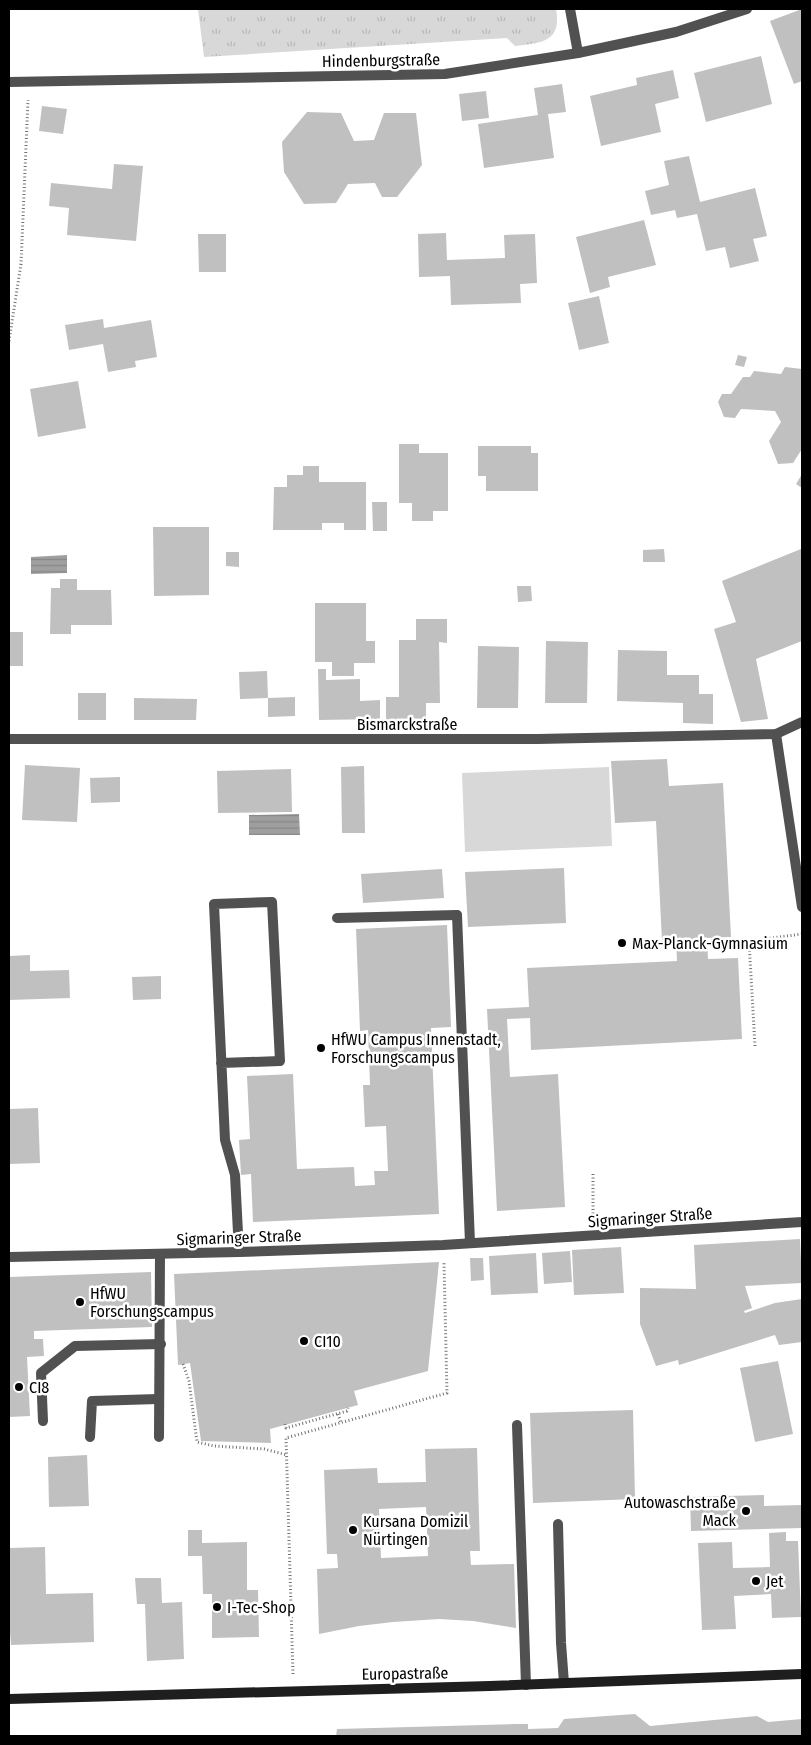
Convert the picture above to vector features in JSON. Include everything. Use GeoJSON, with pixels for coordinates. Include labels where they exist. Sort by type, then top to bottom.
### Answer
{"type":"FeatureCollection","features":[{"type":"Feature","properties":{"kind":"street"},"geometry":{"type":"LineString","coordinates":[[570,9],[578,53]]}},
{"type":"Feature","properties":{"kind":"street","name":"Hindenburgstraße"},"geometry":{"type":"LineString","coordinates":[[9,82],[445,74],[578,53],[676,32],[747,9]]}},
{"type":"Feature","properties":{"kind":"street","name":"Bismarckstraße"},"geometry":{"type":"LineString","coordinates":[[9,739],[538,739],[776,734],[802,722]]}},
{"type":"Feature","properties":{"kind":"street"},"geometry":{"type":"LineString","coordinates":[[776,734],[802,907]]}},
{"type":"Feature","properties":{"kind":"street"},"geometry":{"type":"LineString","coordinates":[[221,1063],[280,1061],[272,902],[214,904],[221,1063],[225,1140],[235,1174],[239,1252]]}},
{"type":"Feature","properties":{"kind":"street"},"geometry":{"type":"LineString","coordinates":[[337,918],[457,915],[470,1243]]}},
{"type":"Feature","properties":{"kind":"street","name":"Sigmaringer Straße"},"geometry":{"type":"LineString","coordinates":[[9,1257],[239,1252],[470,1243],[802,1222]]}},
{"type":"Feature","properties":{"kind":"street"},"geometry":{"type":"LineString","coordinates":[[160,1254],[161,1344],[158,1399],[160,1437]]}},
{"type":"Feature","properties":{"kind":"street"},"geometry":{"type":"LineString","coordinates":[[43,1421],[41,1373],[75,1346],[161,1344]]}},
{"type":"Feature","properties":{"kind":"street"},"geometry":{"type":"LineString","coordinates":[[90,1437],[92,1401],[158,1399]]}},
{"type":"Feature","properties":{"kind":"street"},"geometry":{"type":"LineString","coordinates":[[517,1424],[526,1685]]}},
{"type":"Feature","properties":{"kind":"street"},"geometry":{"type":"LineString","coordinates":[[558,1524],[564,1683]]}},
{"type":"Feature","properties":{"kind":"street","name":"Europastraße"},"geometry":{"type":"LineString","coordinates":[[9,1699],[526,1685],[802,1674]]}},
{"type":"Feature","properties":{"kind":"path"},"geometry":{"type":"LineString","coordinates":[[9,341],[22,264],[28,81]]}},
{"type":"Feature","properties":{"kind":"path"},"geometry":{"type":"LineString","coordinates":[[755,1046],[749,941],[802,934]]}},
{"type":"Feature","properties":{"kind":"path"},"geometry":{"type":"LineString","coordinates":[[593,1174],[594,1235]]}},
{"type":"Feature","properties":{"kind":"path"},"geometry":{"type":"LineString","coordinates":[[294,1691],[286,1438],[448,1393],[443,1244]]}},
{"type":"Feature","properties":{"kind":"path"},"geometry":{"type":"LineString","coordinates":[[183,1364],[189,1381],[198,1442],[214,1446],[264,1449],[287,1454]]}},
{"type":"Feature","properties":{"kind":"path"},"geometry":{"type":"LineString","coordinates":[[285,1424],[286,1428],[347,1412],[348,1408]]}},
{"type":"Feature","properties":{"kind":"path"},"geometry":{"type":"LineString","coordinates":[[338,1414],[341,1424]]}},
{"type":"Feature","properties":{"kind":"green space"},"geometry":{"type":"Polygon","coordinates":[[[198,9],[556,9],[557,20],[556,28],[548,39],[534,44],[515,46],[507,38],[204,57],[198,9]]]}},
{"type":"Feature","properties":{"kind":"green space"},"geometry":{"type":"Polygon","coordinates":[[[609,767],[612,846],[465,852],[462,773],[609,767]]]}},
{"type":"Feature","properties":{"kind":"shaded area"},"geometry":{"type":"Polygon","coordinates":[[[67,555],[67,573],[31,574],[31,557],[67,555]]]}},
{"type":"Feature","properties":{"kind":"shaded area"},"geometry":{"type":"Polygon","coordinates":[[[299,814],[300,835],[249,835],[249,815],[299,814]]]}},
{"type":"Feature","properties":{"kind":"building"},"geometry":{"type":"Polygon","coordinates":[[[802,9],[802,81],[794,84],[770,21],[802,9]]]}},
{"type":"Feature","properties":{"kind":"building"},"geometry":{"type":"Polygon","coordinates":[[[761,56],[772,104],[706,122],[694,73],[761,56]]]}},
{"type":"Feature","properties":{"kind":"building"},"geometry":{"type":"Polygon","coordinates":[[[673,70],[679,98],[655,104],[661,132],[601,146],[590,96],[637,85],[636,78],[673,70]]]}},
{"type":"Feature","properties":{"kind":"building"},"geometry":{"type":"Polygon","coordinates":[[[562,84],[566,112],[548,114],[554,158],[484,168],[478,124],[538,115],[534,88],[562,84]]]}},
{"type":"Feature","properties":{"kind":"building"},"geometry":{"type":"Polygon","coordinates":[[[486,91],[489,118],[462,121],[459,94],[486,91]]]}},
{"type":"Feature","properties":{"kind":"building"},"geometry":{"type":"Polygon","coordinates":[[[42,106],[67,109],[63,134],[39,131],[42,106]]]}},
{"type":"Feature","properties":{"kind":"building"},"geometry":{"type":"Polygon","coordinates":[[[307,112],[341,113],[354,141],[374,140],[384,113],[416,113],[422,165],[397,197],[382,197],[375,183],[348,184],[336,203],[304,204],[284,172],[282,142],[307,112]]]}},
{"type":"Feature","properties":{"kind":"building"},"geometry":{"type":"Polygon","coordinates":[[[689,156],[700,202],[755,188],[767,236],[753,239],[759,261],[730,268],[725,247],[706,251],[697,214],[677,218],[675,210],[651,215],[645,191],[669,185],[664,161],[689,156]]]}},
{"type":"Feature","properties":{"kind":"building"},"geometry":{"type":"Polygon","coordinates":[[[114,164],[143,166],[136,241],[67,235],[69,208],[49,206],[51,183],[112,189],[114,164]]]}},
{"type":"Feature","properties":{"kind":"building"},"geometry":{"type":"Polygon","coordinates":[[[644,220],[656,265],[608,277],[610,287],[590,293],[576,237],[644,220]]]}},
{"type":"Feature","properties":{"kind":"building"},"geometry":{"type":"Polygon","coordinates":[[[446,233],[447,260],[505,258],[504,235],[535,234],[537,283],[520,284],[521,303],[451,305],[450,276],[419,277],[418,234],[446,233]]]}},
{"type":"Feature","properties":{"kind":"building"},"geometry":{"type":"Polygon","coordinates":[[[198,234],[226,234],[226,272],[199,272],[198,234]]]}},
{"type":"Feature","properties":{"kind":"building"},"geometry":{"type":"Polygon","coordinates":[[[599,296],[609,343],[579,350],[568,303],[599,296]]]}},
{"type":"Feature","properties":{"kind":"building"},"geometry":{"type":"Polygon","coordinates":[[[103,319],[104,328],[151,320],[157,357],[135,361],[136,367],[108,372],[103,344],[69,350],[65,325],[103,319]]]}},
{"type":"Feature","properties":{"kind":"building"},"geometry":{"type":"Polygon","coordinates":[[[738,355],[747,357],[744,367],[735,365],[738,355]]]}},
{"type":"Feature","properties":{"kind":"building"},"geometry":{"type":"Polygon","coordinates":[[[785,367],[802,369],[802,449],[793,463],[778,464],[769,441],[781,422],[775,411],[741,409],[735,418],[724,417],[718,402],[722,394],[731,394],[743,377],[750,377],[754,371],[781,374],[785,367]]]}},
{"type":"Feature","properties":{"kind":"building"},"geometry":{"type":"Polygon","coordinates":[[[78,381],[86,428],[38,437],[30,389],[78,381]]]}},
{"type":"Feature","properties":{"kind":"building"},"geometry":{"type":"Polygon","coordinates":[[[399,444],[419,444],[419,453],[448,453],[448,511],[433,511],[433,521],[412,521],[412,503],[399,503],[399,444]]]}},
{"type":"Feature","properties":{"kind":"building"},"geometry":{"type":"Polygon","coordinates":[[[478,446],[531,446],[531,453],[538,453],[538,491],[486,491],[486,476],[478,476],[478,446]]]}},
{"type":"Feature","properties":{"kind":"building"},"geometry":{"type":"Polygon","coordinates":[[[303,466],[319,466],[319,482],[366,482],[366,530],[344,530],[344,523],[322,523],[322,530],[273,530],[274,487],[287,487],[287,475],[303,475],[303,466]]]}},
{"type":"Feature","properties":{"kind":"building"},"geometry":{"type":"Polygon","coordinates":[[[802,474],[802,488],[796,484],[802,474]]]}},
{"type":"Feature","properties":{"kind":"building"},"geometry":{"type":"Polygon","coordinates":[[[372,502],[387,502],[387,531],[373,531],[372,502]]]}},
{"type":"Feature","properties":{"kind":"building"},"geometry":{"type":"Polygon","coordinates":[[[153,527],[209,527],[209,595],[154,596],[153,527]]]}},
{"type":"Feature","properties":{"kind":"building"},"geometry":{"type":"Polygon","coordinates":[[[664,549],[665,562],[643,562],[643,550],[664,549]]]}},
{"type":"Feature","properties":{"kind":"building"},"geometry":{"type":"Polygon","coordinates":[[[801,549],[802,641],[756,659],[768,719],[741,722],[714,629],[736,622],[722,581],[801,549]]]}},
{"type":"Feature","properties":{"kind":"building"},"geometry":{"type":"Polygon","coordinates":[[[226,552],[239,552],[239,567],[226,566],[226,552]]]}},
{"type":"Feature","properties":{"kind":"building"},"geometry":{"type":"Polygon","coordinates":[[[60,579],[77,579],[77,590],[111,590],[112,625],[71,625],[71,634],[50,634],[51,588],[60,588],[60,579]]]}},
{"type":"Feature","properties":{"kind":"building"},"geometry":{"type":"Polygon","coordinates":[[[517,586],[531,586],[532,601],[518,602],[517,586]]]}},
{"type":"Feature","properties":{"kind":"building"},"geometry":{"type":"Polygon","coordinates":[[[315,603],[366,603],[366,641],[375,641],[375,663],[354,663],[354,676],[332,676],[332,662],[315,662],[315,603]]]}},
{"type":"Feature","properties":{"kind":"building"},"geometry":{"type":"Polygon","coordinates":[[[416,619],[447,619],[447,643],[439,642],[440,703],[426,703],[426,721],[386,721],[386,697],[399,697],[399,640],[416,640],[416,619]]]}},
{"type":"Feature","properties":{"kind":"building"},"geometry":{"type":"Polygon","coordinates":[[[9,632],[23,632],[23,666],[9,666],[9,632]]]}},
{"type":"Feature","properties":{"kind":"building"},"geometry":{"type":"Polygon","coordinates":[[[546,641],[588,642],[587,703],[545,703],[546,641]]]}},
{"type":"Feature","properties":{"kind":"building"},"geometry":{"type":"Polygon","coordinates":[[[478,646],[519,647],[518,708],[477,708],[478,646]]]}},
{"type":"Feature","properties":{"kind":"building"},"geometry":{"type":"Polygon","coordinates":[[[618,650],[667,651],[667,675],[699,675],[699,694],[713,694],[713,724],[683,723],[683,703],[617,701],[618,650]]]}},
{"type":"Feature","properties":{"kind":"building"},"geometry":{"type":"Polygon","coordinates":[[[318,669],[326,669],[326,680],[360,679],[360,701],[380,700],[380,719],[319,720],[318,669]]]}},
{"type":"Feature","properties":{"kind":"building"},"geometry":{"type":"Polygon","coordinates":[[[267,671],[268,698],[240,699],[239,672],[267,671]]]}},
{"type":"Feature","properties":{"kind":"building"},"geometry":{"type":"Polygon","coordinates":[[[78,693],[106,693],[106,720],[78,720],[78,693]]]}},
{"type":"Feature","properties":{"kind":"building"},"geometry":{"type":"Polygon","coordinates":[[[295,697],[295,716],[268,717],[268,698],[295,697]]]}},
{"type":"Feature","properties":{"kind":"building"},"geometry":{"type":"Polygon","coordinates":[[[134,698],[197,699],[196,720],[134,720],[134,698]]]}},
{"type":"Feature","properties":{"kind":"building"},"geometry":{"type":"Polygon","coordinates":[[[667,759],[669,786],[723,783],[731,937],[707,938],[708,959],[738,958],[742,1039],[531,1050],[530,1018],[507,1019],[510,1077],[558,1074],[565,1207],[497,1211],[487,1009],[529,1007],[527,968],[677,961],[676,940],[662,941],[656,821],[615,823],[611,761],[667,759]]]}},
{"type":"Feature","properties":{"kind":"building"},"geometry":{"type":"Polygon","coordinates":[[[25,765],[80,768],[77,822],[22,820],[25,765]]]}},
{"type":"Feature","properties":{"kind":"building"},"geometry":{"type":"Polygon","coordinates":[[[364,766],[365,833],[342,833],[341,767],[364,766]]]}},
{"type":"Feature","properties":{"kind":"building"},"geometry":{"type":"Polygon","coordinates":[[[291,769],[292,812],[218,813],[217,771],[291,769]]]}},
{"type":"Feature","properties":{"kind":"building"},"geometry":{"type":"Polygon","coordinates":[[[120,777],[120,802],[91,803],[90,778],[120,777]]]}},
{"type":"Feature","properties":{"kind":"building"},"geometry":{"type":"Polygon","coordinates":[[[564,868],[566,923],[468,927],[465,872],[564,868]]]}},
{"type":"Feature","properties":{"kind":"building"},"geometry":{"type":"Polygon","coordinates":[[[442,869],[444,898],[363,903],[361,874],[442,869]]]}},
{"type":"Feature","properties":{"kind":"building"},"geometry":{"type":"Polygon","coordinates":[[[447,925],[451,1027],[431,1028],[439,1214],[253,1222],[251,1174],[241,1175],[239,1140],[250,1139],[247,1076],[293,1074],[297,1169],[354,1167],[355,1186],[375,1185],[374,1171],[388,1171],[386,1126],[365,1127],[363,1085],[370,1085],[368,1030],[360,1031],[356,929],[447,925]]]}},
{"type":"Feature","properties":{"kind":"building"},"geometry":{"type":"Polygon","coordinates":[[[30,955],[30,971],[69,970],[70,998],[9,1000],[9,956],[30,955]]]}},
{"type":"Feature","properties":{"kind":"building"},"geometry":{"type":"Polygon","coordinates":[[[161,976],[161,999],[133,1000],[132,977],[161,976]]]}},
{"type":"Feature","properties":{"kind":"building"},"geometry":{"type":"Polygon","coordinates":[[[38,1108],[40,1163],[9,1164],[9,1109],[38,1108]]]}},
{"type":"Feature","properties":{"kind":"building"},"geometry":{"type":"Polygon","coordinates":[[[800,1239],[802,1283],[745,1286],[752,1308],[744,1311],[745,1313],[775,1303],[802,1299],[802,1342],[779,1345],[775,1335],[679,1365],[678,1360],[656,1366],[640,1324],[640,1288],[696,1289],[694,1245],[800,1239]]]}},
{"type":"Feature","properties":{"kind":"building"},"geometry":{"type":"Polygon","coordinates":[[[621,1247],[624,1293],[574,1295],[572,1250],[621,1247]]]}},
{"type":"Feature","properties":{"kind":"building"},"geometry":{"type":"Polygon","coordinates":[[[570,1251],[572,1282],[544,1284],[542,1253],[570,1251]]]}},
{"type":"Feature","properties":{"kind":"building"},"geometry":{"type":"Polygon","coordinates":[[[536,1253],[538,1293],[491,1295],[489,1256],[536,1253]]]}},
{"type":"Feature","properties":{"kind":"building"},"geometry":{"type":"Polygon","coordinates":[[[470,1258],[483,1258],[484,1280],[471,1281],[470,1258]]]}},
{"type":"Feature","properties":{"kind":"building","name":"CI10"},"geometry":{"type":"Polygon","coordinates":[[[439,1262],[428,1371],[354,1391],[358,1405],[270,1429],[271,1443],[201,1441],[190,1363],[178,1365],[174,1274],[439,1262]]]}},
{"type":"Feature","properties":{"kind":"building","name":"HfWU Forschungscampus"},"geometry":{"type":"Polygon","coordinates":[[[151,1272],[152,1327],[34,1331],[34,1339],[43,1339],[44,1356],[27,1357],[30,1416],[9,1417],[9,1277],[151,1272]]]}},
{"type":"Feature","properties":{"kind":"building"},"geometry":{"type":"Polygon","coordinates":[[[778,1361],[793,1434],[755,1442],[740,1368],[778,1361]]]}},
{"type":"Feature","properties":{"kind":"building"},"geometry":{"type":"Polygon","coordinates":[[[633,1410],[635,1499],[533,1503],[530,1413],[633,1410]]]}},
{"type":"Feature","properties":{"kind":"building","name":"Kursana Domizil Nürtingen"},"geometry":{"type":"Polygon","coordinates":[[[477,1448],[480,1551],[470,1551],[471,1565],[514,1564],[516,1628],[473,1621],[439,1619],[359,1626],[319,1634],[317,1569],[338,1568],[337,1554],[327,1554],[324,1470],[377,1468],[378,1483],[426,1482],[425,1449],[477,1448]],[[426,1507],[379,1509],[381,1558],[428,1556],[426,1507]]]}},
{"type":"Feature","properties":{"kind":"building"},"geometry":{"type":"Polygon","coordinates":[[[87,1455],[89,1506],[49,1507],[48,1457],[87,1455]]]}},
{"type":"Feature","properties":{"kind":"building","name":"Autowaschstraße Mack"},"geometry":{"type":"Polygon","coordinates":[[[764,1495],[764,1506],[802,1505],[802,1528],[691,1531],[690,1497],[764,1495]]]}},
{"type":"Feature","properties":{"kind":"building"},"geometry":{"type":"Polygon","coordinates":[[[188,1530],[202,1530],[202,1543],[247,1542],[247,1590],[258,1590],[259,1637],[212,1638],[212,1594],[203,1594],[202,1556],[188,1556],[188,1530]]]}},
{"type":"Feature","properties":{"kind":"building"},"geometry":{"type":"Polygon","coordinates":[[[786,1532],[786,1541],[798,1541],[801,1617],[772,1618],[771,1594],[734,1596],[736,1629],[702,1630],[698,1543],[732,1542],[733,1568],[770,1567],[769,1533],[786,1532]]]}},
{"type":"Feature","properties":{"kind":"building"},"geometry":{"type":"Polygon","coordinates":[[[45,1547],[46,1594],[93,1593],[94,1642],[11,1645],[9,1632],[9,1548],[45,1547]]]}},
{"type":"Feature","properties":{"kind":"building"},"geometry":{"type":"Polygon","coordinates":[[[135,1578],[161,1578],[162,1603],[182,1602],[184,1659],[147,1661],[145,1604],[137,1604],[135,1578]]]}},
{"type":"Feature","properties":{"kind":"building"},"geometry":{"type":"Polygon","coordinates":[[[635,1714],[650,1726],[757,1716],[768,1722],[802,1719],[802,1736],[336,1736],[337,1729],[516,1724],[528,1724],[528,1729],[558,1728],[564,1719],[635,1714]]]}},
{"type":"Feature","properties":{"kind":"place","name":"Max-Planck-Gymnasium"},"geometry":{"type":"Point","coordinates":[622,943]}},
{"type":"Feature","properties":{"kind":"place","name":"HfWU Campus Innenstadt, Forschungscampus"},"geometry":{"type":"Point","coordinates":[321,1048]}},
{"type":"Feature","properties":{"kind":"place","name":"HfWU Forschungscampus"},"geometry":{"type":"Point","coordinates":[80,1302]}},
{"type":"Feature","properties":{"kind":"place","name":"CI10"},"geometry":{"type":"Point","coordinates":[304,1341]}},
{"type":"Feature","properties":{"kind":"place","name":"CI8"},"geometry":{"type":"Point","coordinates":[19,1387]}},
{"type":"Feature","properties":{"kind":"place","name":"Autowaschstraße Mack"},"geometry":{"type":"Point","coordinates":[746,1511]}},
{"type":"Feature","properties":{"kind":"place","name":"Kursana Domizil Nürtingen"},"geometry":{"type":"Point","coordinates":[353,1530]}},
{"type":"Feature","properties":{"kind":"place","name":"Jet"},"geometry":{"type":"Point","coordinates":[756,1581]}},
{"type":"Feature","properties":{"kind":"place","name":"I-Tec-Shop"},"geometry":{"type":"Point","coordinates":[217,1607]}}]}
